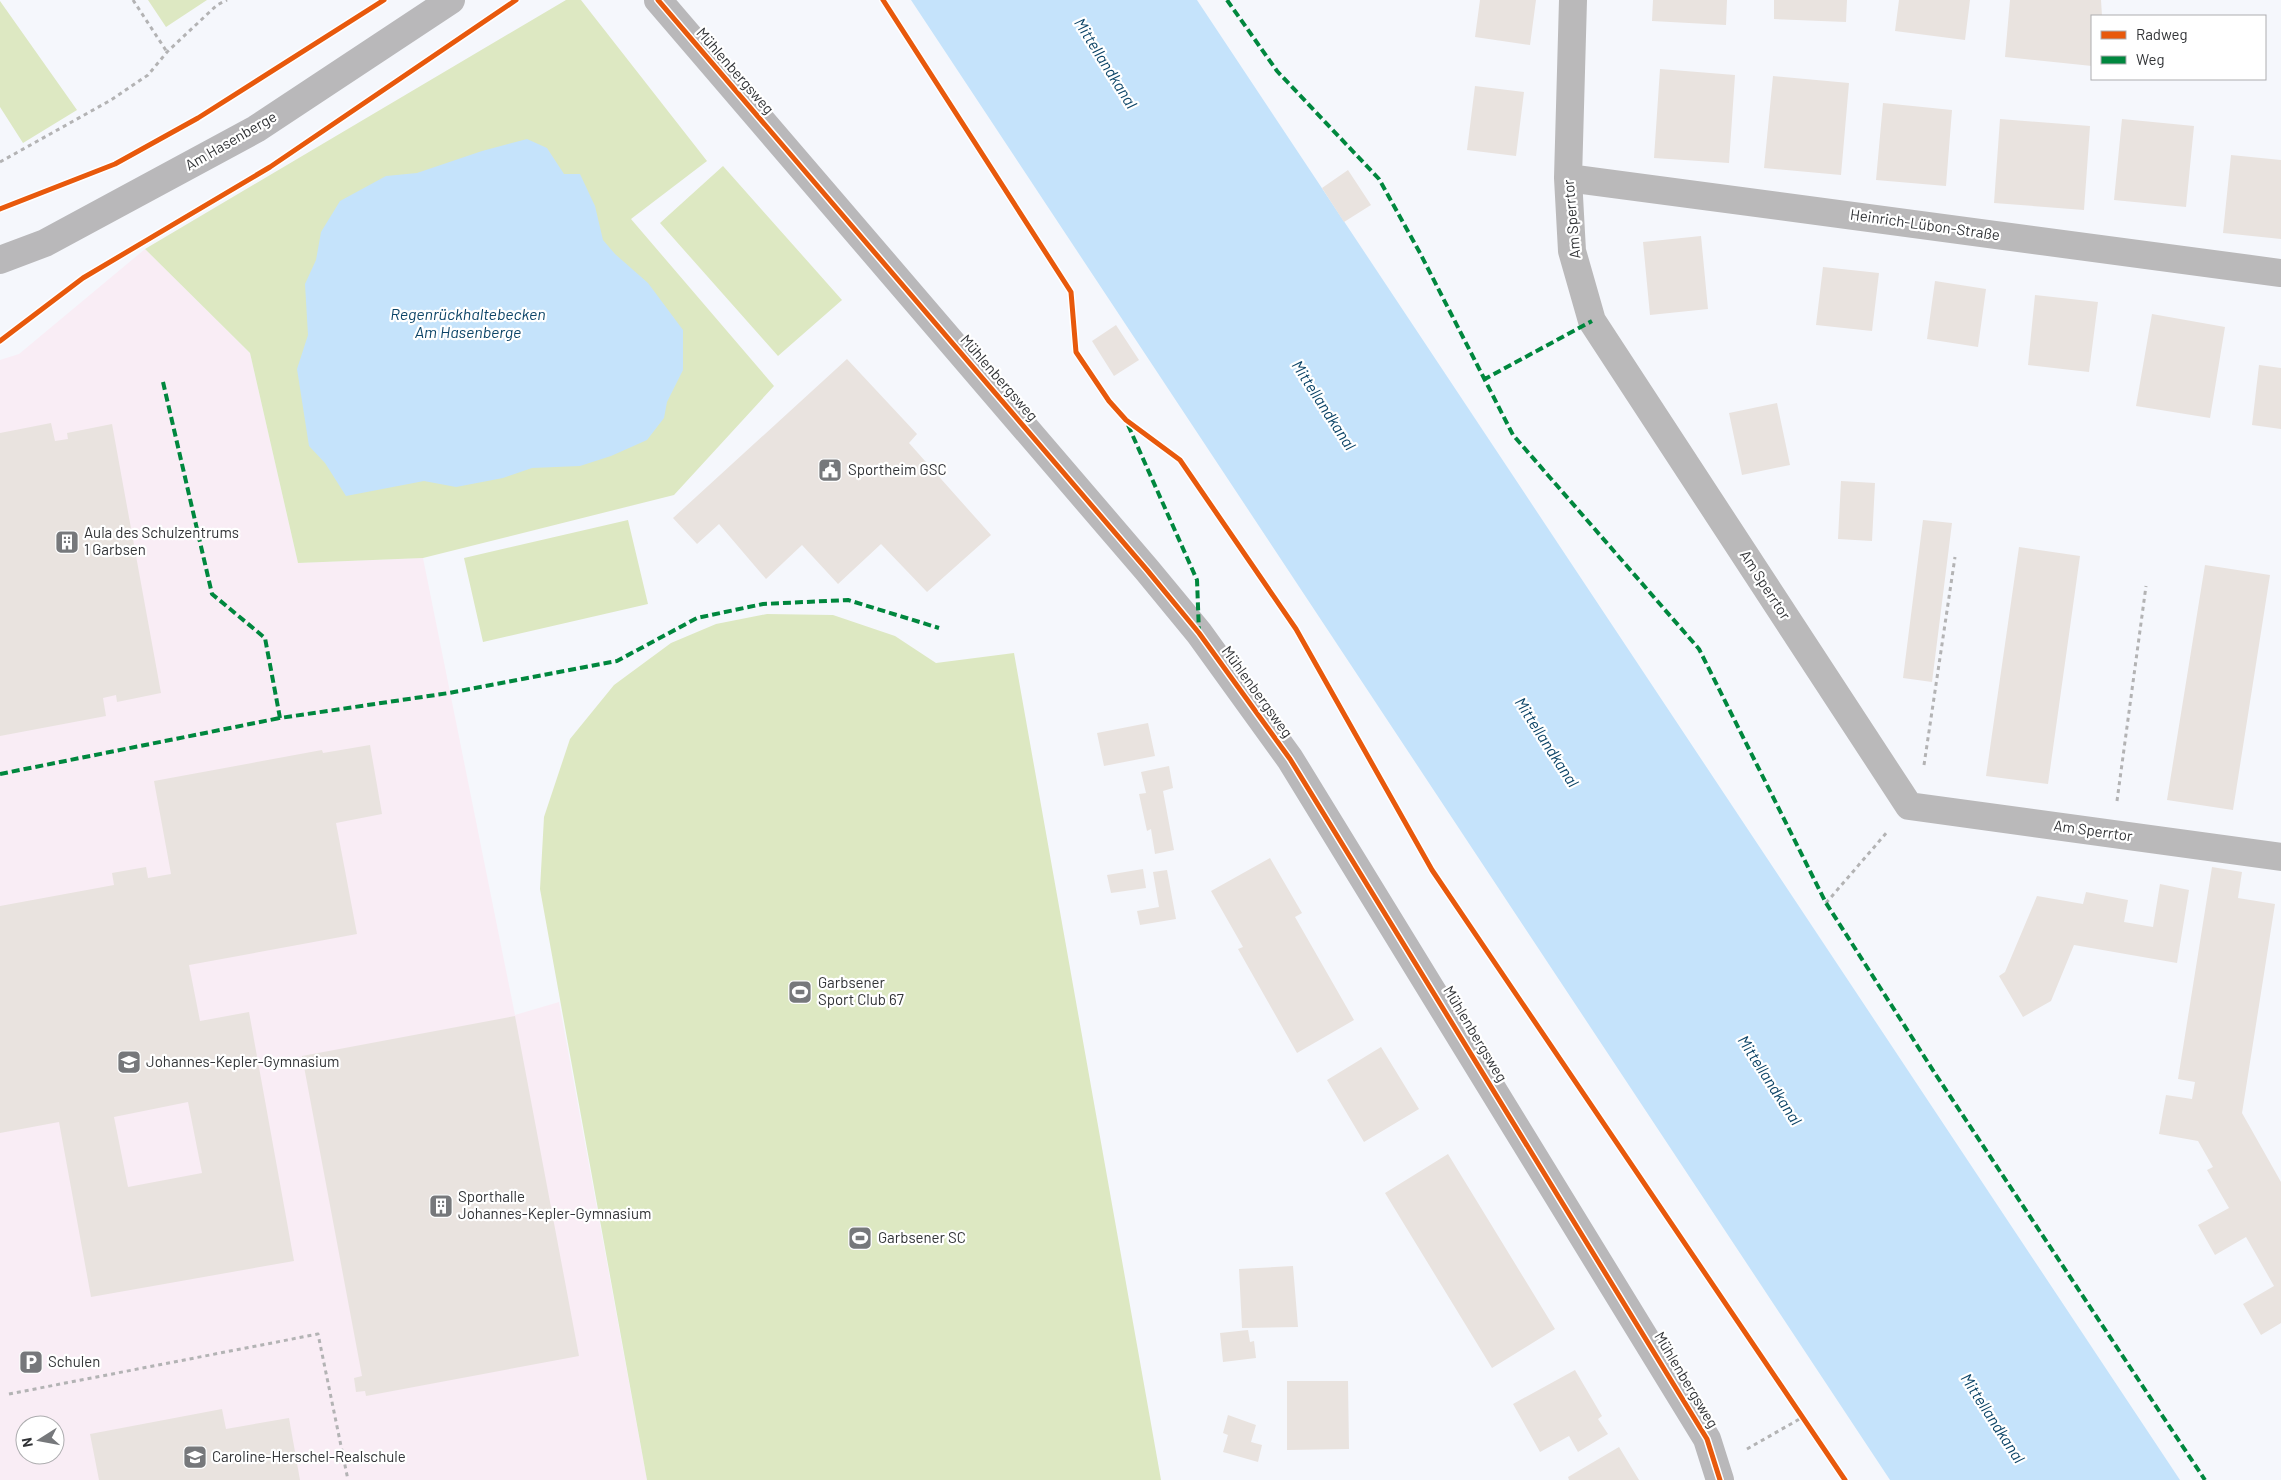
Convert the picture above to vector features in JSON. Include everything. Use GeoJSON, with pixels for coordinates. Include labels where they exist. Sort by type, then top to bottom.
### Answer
{"type":"FeatureCollection","features":[{"type":"Feature","properties":{"kind":"street","name":"Am Hasenberge"},"geometry":{"type":"LineString","coordinates":[[0,260],[46,243],[256,129],[450,0]]}},
{"type":"Feature","properties":{"kind":"street","name":"Mühlenbergsweg"},"geometry":{"type":"LineString","coordinates":[[658,0],[1148,570],[1210,648],[1290,759],[1707,1438],[1720,1480]]}},
{"type":"Feature","properties":{"kind":"street","name":"Am Sperrtor"},"geometry":{"type":"LineString","coordinates":[[1573,0],[1568,178],[1572,251],[1592,321],[1909,806],[2281,857]]}},
{"type":"Feature","properties":{"kind":"street","name":"Heinrich-Lübon-Straße"},"geometry":{"type":"LineString","coordinates":[[1568,178],[2281,273]]}},
{"type":"Feature","properties":{"kind":"path"},"geometry":{"type":"LineString","coordinates":[[133,0],[167,52]]}},
{"type":"Feature","properties":{"kind":"path"},"geometry":{"type":"LineString","coordinates":[[0,162],[111,100],[148,75],[167,52],[217,5],[227,0]]}},
{"type":"Feature","properties":{"kind":"path"},"geometry":{"type":"LineString","coordinates":[[1924,768],[1955,557]]}},
{"type":"Feature","properties":{"kind":"path"},"geometry":{"type":"LineString","coordinates":[[2116,809],[2146,586]]}},
{"type":"Feature","properties":{"kind":"path"},"geometry":{"type":"LineString","coordinates":[[1826,903],[1893,825]]}},
{"type":"Feature","properties":{"kind":"path"},"geometry":{"type":"LineString","coordinates":[[9,1394],[318,1334],[348,1480]]}},
{"type":"Feature","properties":{"kind":"path"},"geometry":{"type":"LineString","coordinates":[[1707,1438],[1732,1439],[1743,1451],[1803,1417]]}},
{"type":"Feature","properties":{"kind":"shaded area"},"geometry":{"type":"Polygon","coordinates":[[[145,249],[250,353],[298,563],[423,558],[515,1015],[559,1002],[647,1480],[0,1480],[0,360],[19,354],[145,249]]]}},
{"type":"Feature","properties":{"kind":"green space"},"geometry":{"type":"Polygon","coordinates":[[[148,0],[207,0],[166,27],[148,0]]]}},
{"type":"Feature","properties":{"kind":"green space"},"geometry":{"type":"Polygon","coordinates":[[[566,0],[581,0],[707,161],[631,219],[774,386],[674,495],[423,558],[298,563],[250,353],[145,249],[566,0]]]}},
{"type":"Feature","properties":{"kind":"green space"},"geometry":{"type":"Polygon","coordinates":[[[0,1],[77,110],[23,143],[0,107],[0,1]]]}},
{"type":"Feature","properties":{"kind":"green space"},"geometry":{"type":"Polygon","coordinates":[[[723,166],[842,300],[778,356],[660,223],[723,166]]]}},
{"type":"Feature","properties":{"kind":"green space"},"geometry":{"type":"Polygon","coordinates":[[[628,520],[648,604],[483,642],[464,558],[628,520]]]}},
{"type":"Feature","properties":{"kind":"green space","name":"Garbsener SC"},"geometry":{"type":"Polygon","coordinates":[[[767,614],[833,615],[895,636],[936,663],[1014,653],[1161,1480],[647,1480],[540,889],[544,817],[570,739],[614,685],[671,643],[716,624],[767,614]]]}},
{"type":"Feature","properties":{"kind":"water","name":"Mittellandkanal"},"geometry":{"type":"Polygon","coordinates":[[[911,0],[1197,0],[2180,1480],[1890,1480],[911,0]]]}},
{"type":"Feature","properties":{"kind":"water","name":"Regenrückhaltebecken Am Hasenberge"},"geometry":{"type":"Polygon","coordinates":[[[527,139],[547,148],[564,174],[580,174],[595,206],[603,240],[615,254],[648,283],[683,330],[683,370],[667,402],[664,418],[647,440],[611,456],[580,466],[532,468],[503,478],[456,487],[424,481],[346,496],[325,463],[309,446],[297,369],[308,335],[305,284],[316,260],[321,232],[340,201],[386,176],[417,173],[482,151],[527,139]]]}},
{"type":"Feature","properties":{"kind":"building"},"geometry":{"type":"Polygon","coordinates":[[[1480,0],[1536,0],[1530,45],[1475,37],[1480,0]]]}},
{"type":"Feature","properties":{"kind":"building"},"geometry":{"type":"Polygon","coordinates":[[[1653,0],[1727,0],[1726,25],[1652,21],[1653,0]]]}},
{"type":"Feature","properties":{"kind":"building"},"geometry":{"type":"Polygon","coordinates":[[[1774,0],[1847,0],[1846,22],[1774,19],[1774,0]]]}},
{"type":"Feature","properties":{"kind":"building"},"geometry":{"type":"Polygon","coordinates":[[[1899,0],[1970,0],[1965,40],[1895,31],[1899,0]]]}},
{"type":"Feature","properties":{"kind":"building"},"geometry":{"type":"Polygon","coordinates":[[[2010,0],[2101,0],[2102,15],[2091,15],[2091,66],[2005,57],[2010,0]]]}},
{"type":"Feature","properties":{"kind":"building"},"geometry":{"type":"Polygon","coordinates":[[[1660,69],[1735,75],[1729,163],[1654,158],[1660,69]]]}},
{"type":"Feature","properties":{"kind":"building"},"geometry":{"type":"Polygon","coordinates":[[[1773,76],[1849,83],[1841,175],[1764,168],[1773,76]]]}},
{"type":"Feature","properties":{"kind":"building"},"geometry":{"type":"Polygon","coordinates":[[[1475,86],[1524,92],[1516,156],[1467,150],[1475,86]]]}},
{"type":"Feature","properties":{"kind":"building"},"geometry":{"type":"Polygon","coordinates":[[[1883,103],[1952,110],[1946,186],[1876,180],[1883,103]]]}},
{"type":"Feature","properties":{"kind":"building"},"geometry":{"type":"Polygon","coordinates":[[[2000,119],[2090,126],[2084,210],[1994,203],[2000,119]]]}},
{"type":"Feature","properties":{"kind":"building"},"geometry":{"type":"Polygon","coordinates":[[[2122,119],[2194,126],[2186,207],[2114,200],[2122,119]]]}},
{"type":"Feature","properties":{"kind":"building"},"geometry":{"type":"Polygon","coordinates":[[[2231,155],[2281,160],[2281,239],[2223,233],[2231,155]]]}},
{"type":"Feature","properties":{"kind":"building"},"geometry":{"type":"Polygon","coordinates":[[[1348,170],[1371,205],[1344,222],[1322,188],[1348,170]]]}},
{"type":"Feature","properties":{"kind":"building"},"geometry":{"type":"Polygon","coordinates":[[[1701,236],[1708,309],[1650,315],[1643,242],[1701,236]]]}},
{"type":"Feature","properties":{"kind":"building"},"geometry":{"type":"Polygon","coordinates":[[[1823,267],[1879,273],[1872,331],[1816,325],[1823,267]]]}},
{"type":"Feature","properties":{"kind":"building"},"geometry":{"type":"Polygon","coordinates":[[[1935,281],[1986,289],[1978,347],[1927,339],[1935,281]]]}},
{"type":"Feature","properties":{"kind":"building"},"geometry":{"type":"Polygon","coordinates":[[[2035,295],[2098,302],[2089,372],[2028,365],[2035,295]]]}},
{"type":"Feature","properties":{"kind":"building"},"geometry":{"type":"Polygon","coordinates":[[[2152,314],[2225,327],[2210,418],[2136,406],[2152,314]]]}},
{"type":"Feature","properties":{"kind":"building"},"geometry":{"type":"Polygon","coordinates":[[[1116,325],[1139,360],[1114,376],[1092,341],[1116,325]]]}},
{"type":"Feature","properties":{"kind":"building","name":"Sportheim GSC"},"geometry":{"type":"Polygon","coordinates":[[[847,359],[917,434],[909,443],[991,535],[927,592],[881,544],[838,584],[802,545],[766,579],[719,524],[697,544],[673,518],[847,359]]]}},
{"type":"Feature","properties":{"kind":"building"},"geometry":{"type":"Polygon","coordinates":[[[2259,365],[2281,368],[2281,429],[2252,425],[2259,365]]]}},
{"type":"Feature","properties":{"kind":"building"},"geometry":{"type":"Polygon","coordinates":[[[1777,403],[1790,465],[1742,475],[1729,413],[1777,403]]]}},
{"type":"Feature","properties":{"kind":"building","name":"Aula des Schulzentrums 1 Garbsen"},"geometry":{"type":"Polygon","coordinates":[[[51,423],[55,441],[68,439],[67,433],[112,424],[161,693],[117,702],[116,695],[103,698],[106,716],[0,736],[0,433],[51,423]]]}},
{"type":"Feature","properties":{"kind":"building"},"geometry":{"type":"Polygon","coordinates":[[[1841,481],[1875,483],[1872,541],[1838,539],[1841,481]]]}},
{"type":"Feature","properties":{"kind":"building"},"geometry":{"type":"Polygon","coordinates":[[[1923,520],[1952,523],[1932,682],[1903,678],[1923,520]]]}},
{"type":"Feature","properties":{"kind":"building"},"geometry":{"type":"Polygon","coordinates":[[[2019,547],[2080,556],[2048,784],[1986,776],[2019,547]]]}},
{"type":"Feature","properties":{"kind":"building"},"geometry":{"type":"Polygon","coordinates":[[[2205,565],[2270,575],[2233,810],[2167,800],[2205,565]]]}},
{"type":"Feature","properties":{"kind":"building"},"geometry":{"type":"Polygon","coordinates":[[[1148,723],[1155,756],[1104,766],[1097,733],[1148,723]]]}},
{"type":"Feature","properties":{"kind":"building","name":"Johannes-Kepler-Gymnasium"},"geometry":{"type":"Polygon","coordinates":[[[370,745],[382,814],[336,823],[357,934],[189,965],[200,1021],[249,1012],[294,1261],[91,1297],[59,1122],[0,1133],[0,906],[114,885],[112,873],[146,867],[148,878],[171,874],[154,781],[322,750],[323,753],[370,745]],[[188,1102],[114,1117],[128,1187],[202,1173],[188,1102]]]}},
{"type":"Feature","properties":{"kind":"building"},"geometry":{"type":"Polygon","coordinates":[[[1169,766],[1173,788],[1163,791],[1174,850],[1155,854],[1151,829],[1147,831],[1139,794],[1146,793],[1141,772],[1169,766]]]}},
{"type":"Feature","properties":{"kind":"building"},"geometry":{"type":"Polygon","coordinates":[[[1270,858],[1302,913],[1295,917],[1354,1020],[1297,1053],[1238,949],[1243,947],[1211,891],[1270,858]]]}},
{"type":"Feature","properties":{"kind":"building"},"geometry":{"type":"Polygon","coordinates":[[[2212,867],[2242,872],[2238,898],[2275,904],[2242,1113],[2281,1182],[2281,1323],[2261,1335],[2243,1304],[2274,1286],[2246,1237],[2215,1255],[2198,1225],[2229,1208],[2207,1170],[2213,1167],[2198,1141],[2159,1134],[2166,1095],[2192,1099],[2195,1082],[2178,1079],[2212,867]]]}},
{"type":"Feature","properties":{"kind":"building"},"geometry":{"type":"Polygon","coordinates":[[[1143,869],[1146,888],[1111,893],[1107,875],[1143,869]]]}},
{"type":"Feature","properties":{"kind":"building"},"geometry":{"type":"Polygon","coordinates":[[[1167,870],[1176,919],[1140,925],[1137,911],[1159,907],[1153,872],[1167,870]]]}},
{"type":"Feature","properties":{"kind":"building"},"geometry":{"type":"Polygon","coordinates":[[[2160,884],[2189,890],[2177,963],[2074,945],[2051,1001],[2023,1017],[1999,976],[2005,972],[2037,896],[2083,904],[2086,892],[2128,900],[2124,922],[2153,927],[2160,884]]]}},
{"type":"Feature","properties":{"kind":"building","name":"Sporthalle Johannes-Kepler-Gymnasium"},"geometry":{"type":"Polygon","coordinates":[[[515,1016],[579,1356],[366,1396],[365,1391],[356,1392],[354,1378],[362,1376],[302,1056],[515,1016]]]}},
{"type":"Feature","properties":{"kind":"building"},"geometry":{"type":"Polygon","coordinates":[[[1381,1047],[1419,1109],[1364,1142],[1327,1080],[1381,1047]]]}},
{"type":"Feature","properties":{"kind":"building"},"geometry":{"type":"Polygon","coordinates":[[[1448,1154],[1555,1329],[1492,1368],[1385,1193],[1448,1154]]]}},
{"type":"Feature","properties":{"kind":"building"},"geometry":{"type":"Polygon","coordinates":[[[1293,1266],[1298,1327],[1242,1328],[1239,1269],[1293,1266]]]}},
{"type":"Feature","properties":{"kind":"building"},"geometry":{"type":"Polygon","coordinates":[[[1248,1330],[1250,1342],[1254,1341],[1256,1358],[1223,1362],[1220,1333],[1248,1330]]]}},
{"type":"Feature","properties":{"kind":"building"},"geometry":{"type":"Polygon","coordinates":[[[1575,1370],[1602,1416],[1598,1419],[1608,1434],[1578,1452],[1569,1436],[1540,1452],[1513,1404],[1575,1370]]]}},
{"type":"Feature","properties":{"kind":"building"},"geometry":{"type":"Polygon","coordinates":[[[1287,1381],[1348,1381],[1349,1449],[1287,1450],[1287,1381]]]}},
{"type":"Feature","properties":{"kind":"building","name":"Caroline-Herschel-Realschule"},"geometry":{"type":"Polygon","coordinates":[[[222,1409],[226,1429],[289,1418],[300,1480],[99,1480],[90,1434],[222,1409]]]}},
{"type":"Feature","properties":{"kind":"building"},"geometry":{"type":"Polygon","coordinates":[[[1228,1415],[1256,1425],[1251,1442],[1262,1445],[1258,1462],[1223,1452],[1228,1435],[1223,1433],[1228,1415]]]}},
{"type":"Feature","properties":{"kind":"building"},"geometry":{"type":"Polygon","coordinates":[[[1619,1447],[1639,1480],[1569,1480],[1568,1477],[1619,1447]]]}},
{"type":"Feature","properties":{"kind":"marked path"},"geometry":{"type":"LineString","coordinates":[[1227,0],[1277,71],[1379,179],[1420,253],[1513,435],[1699,649],[1826,903],[1936,1075],[2205,1480]]}},
{"type":"Feature","properties":{"kind":"marked path"},"geometry":{"type":"LineString","coordinates":[[1483,380],[1592,321]]}},
{"type":"Feature","properties":{"kind":"marked path"},"geometry":{"type":"LineString","coordinates":[[163,382],[212,594],[265,638],[280,718],[449,693],[617,661],[697,618],[763,604],[848,600],[939,628]]}},
{"type":"Feature","properties":{"kind":"marked path"},"geometry":{"type":"LineString","coordinates":[[1128,425],[1197,580],[1199,633]]}},
{"type":"Feature","properties":{"kind":"marked path"},"geometry":{"type":"LineString","coordinates":[[0,774],[280,718]]}},
{"type":"Feature","properties":{"kind":"cycle path"},"geometry":{"type":"LineString","coordinates":[[0,209],[115,164],[198,118],[384,0]]}},
{"type":"Feature","properties":{"kind":"cycle path"},"geometry":{"type":"LineString","coordinates":[[0,341],[83,278],[270,167],[516,0]]}},
{"type":"Feature","properties":{"kind":"cycle path"},"geometry":{"type":"LineString","coordinates":[[658,0],[1147,570],[1199,633],[1290,759],[1707,1439],[1720,1480]]}},
{"type":"Feature","properties":{"kind":"cycle path"},"geometry":{"type":"LineString","coordinates":[[883,0],[1071,292],[1076,352],[1109,401],[1126,420],[1180,460],[1296,629],[1432,870],[1845,1480]]}},
{"type":"Feature","properties":{"kind":"place","name":"Sportheim GSC"},"geometry":{"type":"Point","coordinates":[830,470]}},
{"type":"Feature","properties":{"kind":"place","name":"Aula des Schulzentrums 1 Garbsen"},"geometry":{"type":"Point","coordinates":[67,542]}},
{"type":"Feature","properties":{"kind":"place","name":"Garbsener Sport Club 67"},"geometry":{"type":"Point","coordinates":[800,992]}},
{"type":"Feature","properties":{"kind":"place","name":"Johannes-Kepler-Gymnasium"},"geometry":{"type":"Point","coordinates":[129,1062]}},
{"type":"Feature","properties":{"kind":"place","name":"Sporthalle Johannes-Kepler-Gymnasium"},"geometry":{"type":"Point","coordinates":[441,1206]}},
{"type":"Feature","properties":{"kind":"place","name":"Garbsener SC"},"geometry":{"type":"Point","coordinates":[860,1238]}},
{"type":"Feature","properties":{"kind":"place","name":"Schulen"},"geometry":{"type":"Point","coordinates":[31,1362]}},
{"type":"Feature","properties":{"kind":"place","name":"Caroline-Herschel-Realschule"},"geometry":{"type":"Point","coordinates":[195,1457]}}]}
